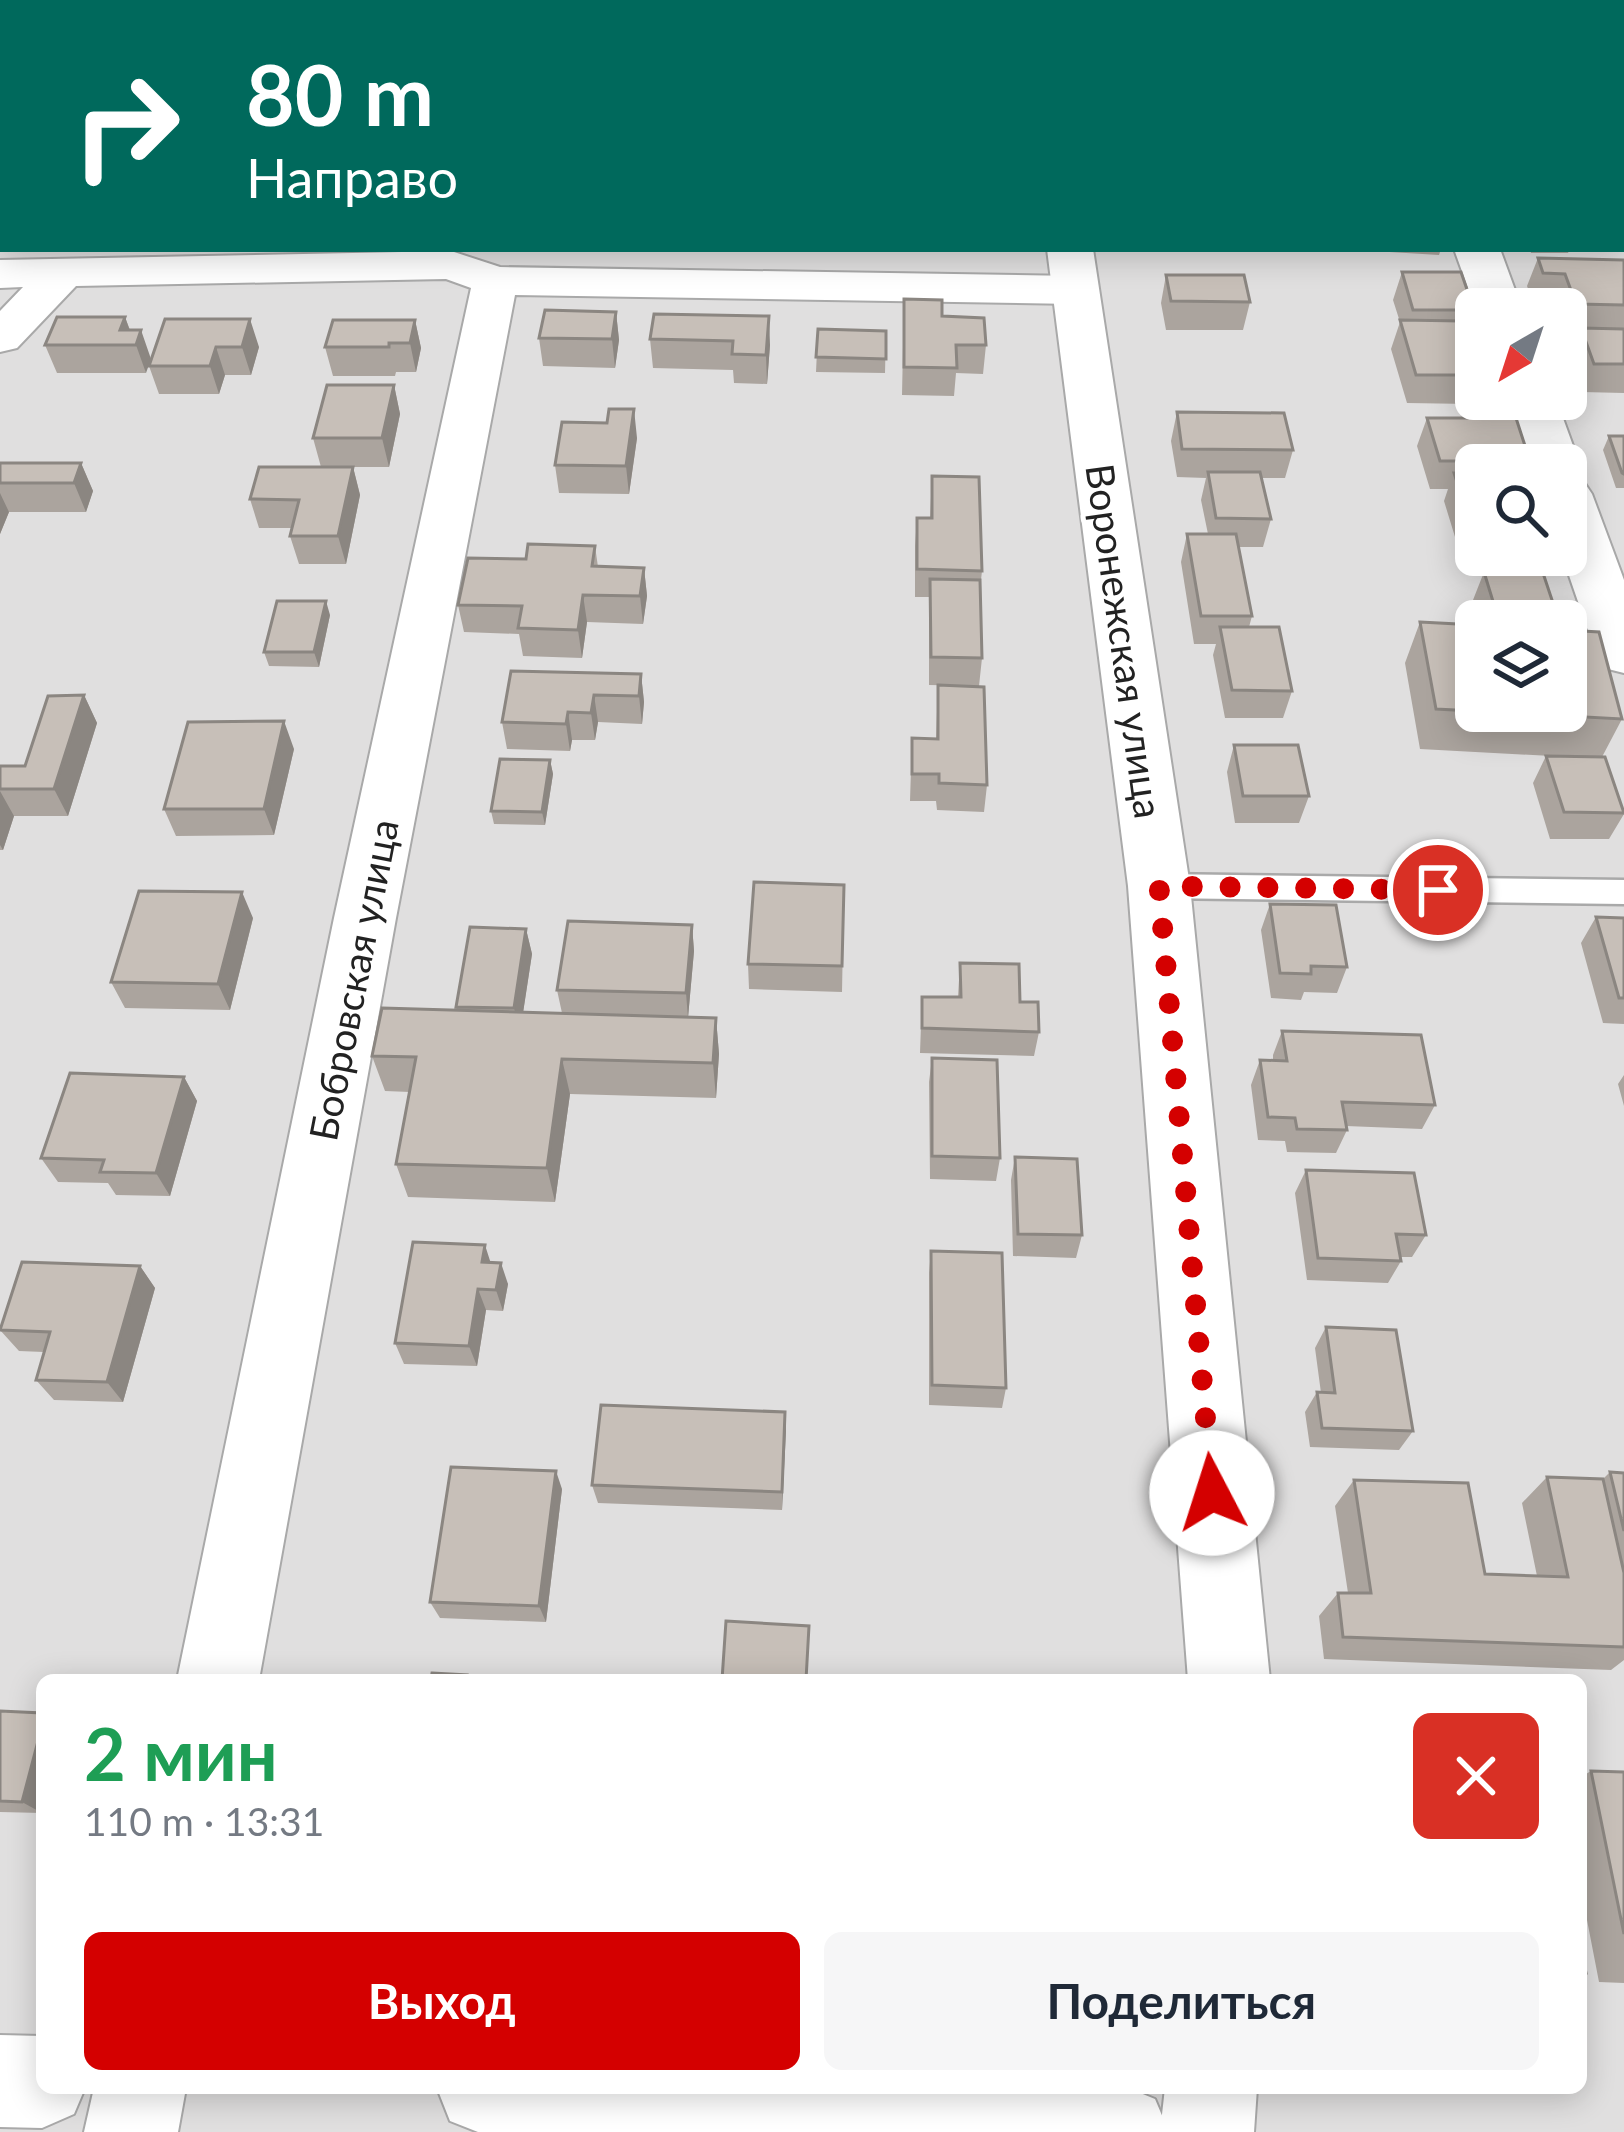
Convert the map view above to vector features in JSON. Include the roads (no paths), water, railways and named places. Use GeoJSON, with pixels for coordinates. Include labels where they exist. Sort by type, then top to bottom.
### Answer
{"type":"FeatureCollection","features":[{"type":"Feature","properties":{"kind":"street"},"geometry":{"type":"LineString","coordinates":[[0,338],[62,274],[88,268],[100,261],[104,252]]}},
{"type":"Feature","properties":{"kind":"street"},"geometry":{"type":"LineString","coordinates":[[1478,252],[1491,288]]}},
{"type":"Feature","properties":{"kind":"street"},"geometry":{"type":"LineString","coordinates":[[0,274],[451,265],[495,281],[1072,269]]}},
{"type":"Feature","properties":{"kind":"street","name":"Воронежская улица"},"geometry":{"type":"LineString","coordinates":[[1072,269],[1159,886],[1227,1674]]}},
{"type":"Feature","properties":{"kind":"street","name":"Бобровская улица"},"geometry":{"type":"LineString","coordinates":[[219,1674],[365,918],[495,281]]}},
{"type":"Feature","properties":{"kind":"street"},"geometry":{"type":"LineString","coordinates":[[1587,552],[1624,654]]}},
{"type":"Feature","properties":{"kind":"street"},"geometry":{"type":"LineString","coordinates":[[0,2081],[36,2082]]}},
{"type":"Feature","properties":{"kind":"street"},"geometry":{"type":"LineString","coordinates":[[131,2132],[139,2094]]}},
{"type":"Feature","properties":{"kind":"street"},"geometry":{"type":"LineString","coordinates":[[973,2094],[1122,2132]]}},
{"type":"Feature","properties":{"kind":"street"},"geometry":{"type":"LineString","coordinates":[[1207,2132],[1210,2094]]}},
{"type":"Feature","properties":{"kind":"lane"},"geometry":{"type":"LineString","coordinates":[[1159,886],[1624,892]]}}]}
